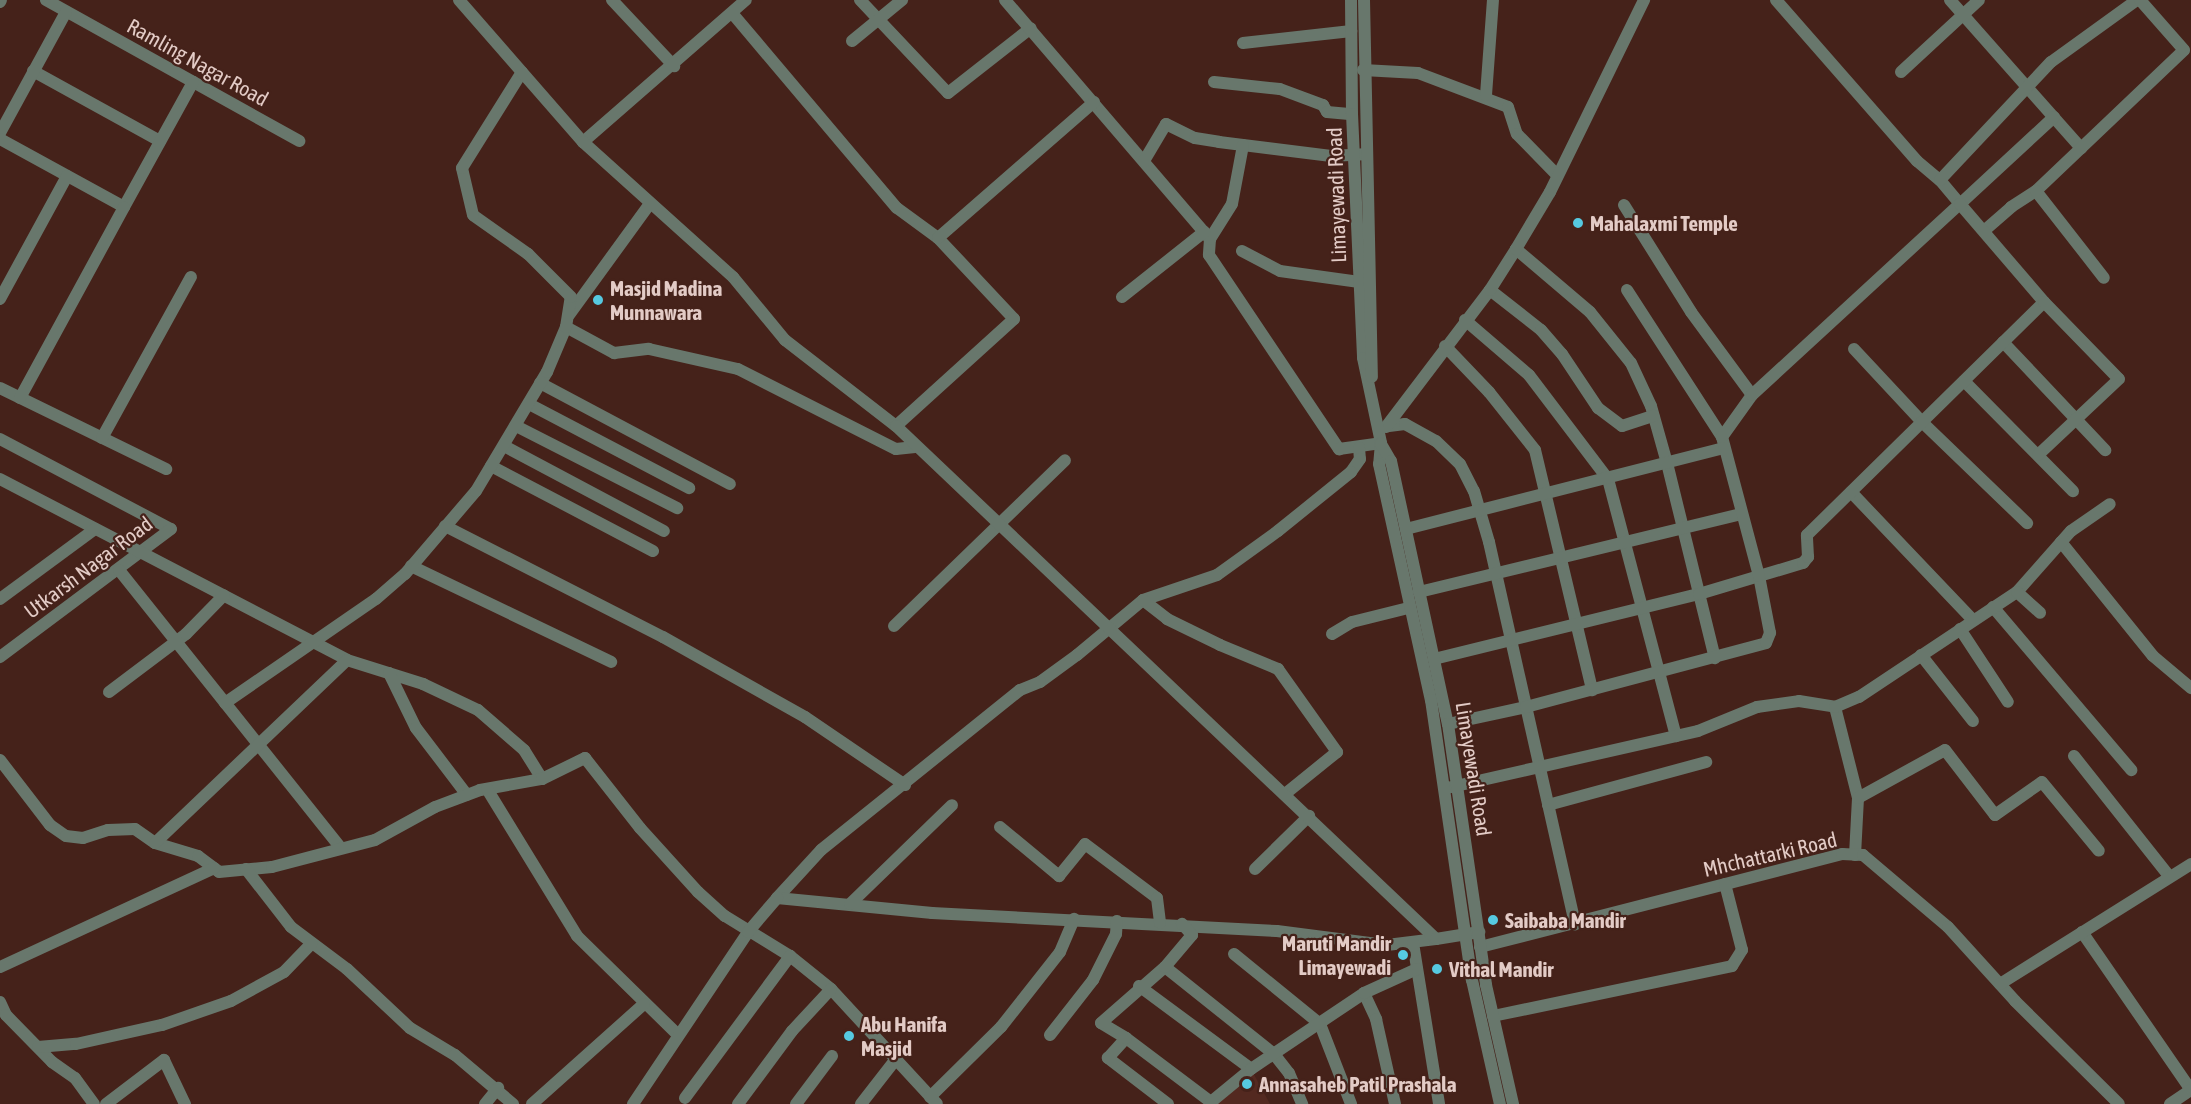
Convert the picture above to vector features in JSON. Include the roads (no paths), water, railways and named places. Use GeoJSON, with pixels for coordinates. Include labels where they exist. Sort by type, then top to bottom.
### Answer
{"type":"FeatureCollection","features":[{"type":"Feature","properties":{"kind":"street","name":"Ramling Nagar Road"},"geometry":{"type":"LineString","coordinates":[[46,0],[299,141]]}},
{"type":"Feature","properties":{"kind":"street"},"geometry":{"type":"LineString","coordinates":[[459,0],[583,142],[649,205],[733,277],[784,340],[896,426],[915,447],[1109,631],[1310,816],[1436,939]]}},
{"type":"Feature","properties":{"kind":"street"},"geometry":{"type":"LineString","coordinates":[[612,0],[674,66]]}},
{"type":"Feature","properties":{"kind":"street"},"geometry":{"type":"LineString","coordinates":[[583,142],[674,66],[746,0]]}},
{"type":"Feature","properties":{"kind":"street"},"geometry":{"type":"LineString","coordinates":[[860,0],[948,93],[1031,28]]}},
{"type":"Feature","properties":{"kind":"street"},"geometry":{"type":"LineString","coordinates":[[852,41],[902,0]]}},
{"type":"Feature","properties":{"kind":"street"},"geometry":{"type":"LineString","coordinates":[[1005,0],[1207,235],[1209,255],[1339,449],[1359,448],[1381,443]]}},
{"type":"Feature","properties":{"kind":"street","name":"Limayewadi Road"},"geometry":{"type":"LineString","coordinates":[[1351,0],[1352,114],[1359,154],[1371,388]]}},
{"type":"Feature","properties":{"kind":"street","name":"Limayewadi Road"},"geometry":{"type":"LineString","coordinates":[[1364,0],[1359,154],[1359,282],[1363,358],[1384,427],[1379,464],[1408,608],[1452,787]]}},
{"type":"Feature","properties":{"kind":"street"},"geometry":{"type":"LineString","coordinates":[[1486,95],[1493,0]]}},
{"type":"Feature","properties":{"kind":"street"},"geometry":{"type":"LineString","coordinates":[[1384,427],[1490,290],[1516,249],[1557,175],[1644,0]]}},
{"type":"Feature","properties":{"kind":"street"},"geometry":{"type":"LineString","coordinates":[[1776,0],[1917,161],[1940,180],[1985,230],[2044,302],[2119,379],[2038,455]]}},
{"type":"Feature","properties":{"kind":"street"},"geometry":{"type":"LineString","coordinates":[[1950,0],[2081,148]]}},
{"type":"Feature","properties":{"kind":"street"},"geometry":{"type":"LineString","coordinates":[[1902,72],[1979,0]]}},
{"type":"Feature","properties":{"kind":"street"},"geometry":{"type":"LineString","coordinates":[[1940,180],[2051,62],[2138,0],[2189,51],[2036,191],[2011,207],[1985,230]]}},
{"type":"Feature","properties":{"kind":"street"},"geometry":{"type":"LineString","coordinates":[[0,133],[66,12]]}},
{"type":"Feature","properties":{"kind":"street"},"geometry":{"type":"LineString","coordinates":[[732,13],[897,208],[938,238],[1014,319],[896,426]]}},
{"type":"Feature","properties":{"kind":"street"},"geometry":{"type":"LineString","coordinates":[[1243,43],[1351,31]]}},
{"type":"Feature","properties":{"kind":"street"},"geometry":{"type":"LineString","coordinates":[[1363,70],[1418,73],[1486,95],[1508,107],[1517,134],[1557,175]]}},
{"type":"Feature","properties":{"kind":"street"},"geometry":{"type":"LineString","coordinates":[[33,72],[160,141]]}},
{"type":"Feature","properties":{"kind":"street"},"geometry":{"type":"LineString","coordinates":[[225,703],[375,600],[411,566],[477,491],[540,383],[566,322],[571,297],[556,279],[473,215],[462,168],[522,72]]}},
{"type":"Feature","properties":{"kind":"street"},"geometry":{"type":"LineString","coordinates":[[20,398],[193,82]]}},
{"type":"Feature","properties":{"kind":"street"},"geometry":{"type":"LineString","coordinates":[[1214,82],[1280,89],[1323,105],[1327,112],[1352,114]]}},
{"type":"Feature","properties":{"kind":"street"},"geometry":{"type":"LineString","coordinates":[[938,238],[1094,102]]}},
{"type":"Feature","properties":{"kind":"street"},"geometry":{"type":"LineString","coordinates":[[1406,529],[1481,513],[1668,463],[1723,442],[1752,395],[2054,117]]}},
{"type":"Feature","properties":{"kind":"street"},"geometry":{"type":"LineString","coordinates":[[1144,161],[1166,124],[1195,138],[1243,145],[1359,154]]}},
{"type":"Feature","properties":{"kind":"street"},"geometry":{"type":"LineString","coordinates":[[0,139],[124,207]]}},
{"type":"Feature","properties":{"kind":"street"},"geometry":{"type":"LineString","coordinates":[[1122,297],[1207,235],[1232,204],[1243,145]]}},
{"type":"Feature","properties":{"kind":"street"},"geometry":{"type":"LineString","coordinates":[[0,299],[68,176]]}},
{"type":"Feature","properties":{"kind":"street"},"geometry":{"type":"LineString","coordinates":[[2036,191],[2104,278]]}},
{"type":"Feature","properties":{"kind":"street"},"geometry":{"type":"LineString","coordinates":[[566,322],[649,205]]}},
{"type":"Feature","properties":{"kind":"street"},"geometry":{"type":"LineString","coordinates":[[1624,205],[1691,312],[1752,395]]}},
{"type":"Feature","properties":{"kind":"street"},"geometry":{"type":"LineString","coordinates":[[1516,249],[1590,312],[1631,363],[1653,416],[1668,463],[1715,658]]}},
{"type":"Feature","properties":{"kind":"street"},"geometry":{"type":"LineString","coordinates":[[1242,251],[1280,271],[1359,282]]}},
{"type":"Feature","properties":{"kind":"street"},"geometry":{"type":"LineString","coordinates":[[102,438],[191,277]]}},
{"type":"Feature","properties":{"kind":"street"},"geometry":{"type":"LineString","coordinates":[[1490,290],[1541,330],[1562,354],[1598,408],[1622,426],[1653,416]]}},
{"type":"Feature","properties":{"kind":"street"},"geometry":{"type":"LineString","coordinates":[[1448,724],[1526,707],[1761,646],[1769,638],[1759,576],[1723,442],[1627,290]]}},
{"type":"Feature","properties":{"kind":"street"},"geometry":{"type":"LineString","coordinates":[[1434,659],[1511,642],[1699,594],[1806,561],[1805,538],[2044,302]]}},
{"type":"Feature","properties":{"kind":"street"},"geometry":{"type":"LineString","coordinates":[[1466,320],[1529,375],[1608,479],[1676,736]]}},
{"type":"Feature","properties":{"kind":"street"},"geometry":{"type":"LineString","coordinates":[[566,322],[615,353],[649,349],[738,369],[896,449],[915,447]]}},
{"type":"Feature","properties":{"kind":"street"},"geometry":{"type":"LineString","coordinates":[[2003,342],[2105,450]]}},
{"type":"Feature","properties":{"kind":"street"},"geometry":{"type":"LineString","coordinates":[[1445,346],[1490,392],[1535,450],[1563,559],[1592,690]]}},
{"type":"Feature","properties":{"kind":"street"},"geometry":{"type":"LineString","coordinates":[[1854,349],[1922,422],[2027,523]]}},
{"type":"Feature","properties":{"kind":"street"},"geometry":{"type":"LineString","coordinates":[[1964,381],[2073,491]]}},
{"type":"Feature","properties":{"kind":"street"},"geometry":{"type":"LineString","coordinates":[[540,383],[730,484]]}},
{"type":"Feature","properties":{"kind":"street"},"geometry":{"type":"LineString","coordinates":[[0,388],[166,469]]}},
{"type":"Feature","properties":{"kind":"street"},"geometry":{"type":"LineString","coordinates":[[529,404],[689,488]]}},
{"type":"Feature","properties":{"kind":"street"},"geometry":{"type":"LineString","coordinates":[[1384,427],[1405,424],[1421,430],[1460,464],[1481,513],[1575,924]]}},
{"type":"Feature","properties":{"kind":"street"},"geometry":{"type":"LineString","coordinates":[[516,426],[677,508]]}},
{"type":"Feature","properties":{"kind":"street","name":"Utkarsh Nagar Road"},"geometry":{"type":"LineString","coordinates":[[0,439],[171,529],[142,553],[0,657]]}},
{"type":"Feature","properties":{"kind":"street","name":"Limayewadi Road"},"geometry":{"type":"LineString","coordinates":[[1381,443],[1391,461],[1448,724],[1452,787],[1472,933],[1472,980],[1500,1104]]}},
{"type":"Feature","properties":{"kind":"street"},"geometry":{"type":"LineString","coordinates":[[504,446],[664,531]]}},
{"type":"Feature","properties":{"kind":"street"},"geometry":{"type":"LineString","coordinates":[[633,1104],[748,932],[821,850],[905,785],[1020,690],[1040,682],[1109,631],[1143,600],[1226,568],[1351,472],[1360,459],[1359,448]]}},
{"type":"Feature","properties":{"kind":"street"},"geometry":{"type":"LineString","coordinates":[[894,626],[1065,460]]}},
{"type":"Feature","properties":{"kind":"street"},"geometry":{"type":"LineString","coordinates":[[491,466],[652,551]]}},
{"type":"Feature","properties":{"kind":"street"},"geometry":{"type":"LineString","coordinates":[[0,479],[347,660],[389,673],[478,710],[524,750],[542,779]]}},
{"type":"Feature","properties":{"kind":"street"},"geometry":{"type":"LineString","coordinates":[[1851,492],[1973,620]]}},
{"type":"Feature","properties":{"kind":"street"},"geometry":{"type":"LineString","coordinates":[[1452,787],[1676,736],[1757,707],[1798,701],[1835,707],[1859,697],[2017,592],[2061,542],[2110,504]]}},
{"type":"Feature","properties":{"kind":"street"},"geometry":{"type":"LineString","coordinates":[[1419,592],[1497,576],[1742,514]]}},
{"type":"Feature","properties":{"kind":"street"},"geometry":{"type":"LineString","coordinates":[[446,526],[663,637],[805,717],[905,785]]}},
{"type":"Feature","properties":{"kind":"street"},"geometry":{"type":"LineString","coordinates":[[0,599],[95,529]]}},
{"type":"Feature","properties":{"kind":"street"},"geometry":{"type":"LineString","coordinates":[[2061,542],[2153,656],[2191,688]]}},
{"type":"Feature","properties":{"kind":"street"},"geometry":{"type":"LineString","coordinates":[[411,566],[611,662]]}},
{"type":"Feature","properties":{"kind":"street"},"geometry":{"type":"LineString","coordinates":[[119,570],[340,847]]}},
{"type":"Feature","properties":{"kind":"street"},"geometry":{"type":"LineString","coordinates":[[2017,592],[2040,613]]}},
{"type":"Feature","properties":{"kind":"street"},"geometry":{"type":"LineString","coordinates":[[109,692],[176,642],[224,595]]}},
{"type":"Feature","properties":{"kind":"street"},"geometry":{"type":"LineString","coordinates":[[1143,600],[1167,619],[1220,645],[1278,669],[1337,752],[1285,794]]}},
{"type":"Feature","properties":{"kind":"street"},"geometry":{"type":"LineString","coordinates":[[1993,607],[2131,770]]}},
{"type":"Feature","properties":{"kind":"street"},"geometry":{"type":"LineString","coordinates":[[1332,634],[1352,622],[1408,608]]}},
{"type":"Feature","properties":{"kind":"street"},"geometry":{"type":"LineString","coordinates":[[1960,629],[2008,702]]}},
{"type":"Feature","properties":{"kind":"street"},"geometry":{"type":"LineString","coordinates":[[1921,655],[1973,722]]}},
{"type":"Feature","properties":{"kind":"street"},"geometry":{"type":"LineString","coordinates":[[155,843],[260,746],[347,660]]}},
{"type":"Feature","properties":{"kind":"street"},"geometry":{"type":"LineString","coordinates":[[389,673],[416,728],[466,795]]}},
{"type":"Feature","properties":{"kind":"street"},"geometry":{"type":"LineString","coordinates":[[1835,707],[1858,798],[1855,855]]}},
{"type":"Feature","properties":{"kind":"street"},"geometry":{"type":"LineString","coordinates":[[1858,798],[1945,750],[1995,815],[2042,782],[2099,852]]}},
{"type":"Feature","properties":{"kind":"street"},"geometry":{"type":"LineString","coordinates":[[2074,756],[2170,877]]}},
{"type":"Feature","properties":{"kind":"street"},"geometry":{"type":"LineString","coordinates":[[0,760],[50,825],[66,836],[84,838],[108,830],[135,829],[155,843],[198,856],[219,872],[272,867],[340,847],[375,840],[466,795],[542,779],[585,758],[640,828],[698,892],[748,932],[790,956],[831,989],[933,1102],[1001,1027],[1060,952],[1074,919]]}},
{"type":"Feature","properties":{"kind":"street"},"geometry":{"type":"LineString","coordinates":[[1548,805],[1706,762]]}},
{"type":"Feature","properties":{"kind":"street"},"geometry":{"type":"LineString","coordinates":[[487,789],[577,936],[678,1035]]}},
{"type":"Feature","properties":{"kind":"street"},"geometry":{"type":"LineString","coordinates":[[850,904],[952,805]]}},
{"type":"Feature","properties":{"kind":"street"},"geometry":{"type":"LineString","coordinates":[[1255,869],[1310,816]]}},
{"type":"Feature","properties":{"kind":"street"},"geometry":{"type":"LineString","coordinates":[[1000,827],[1059,876],[1085,844],[1157,898],[1160,923]]}},
{"type":"Feature","properties":{"kind":"street","name":"Mhchattarki Road"},"geometry":{"type":"LineString","coordinates":[[1480,947],[1842,854],[1863,855],[1913,894],[2119,1104]]}},
{"type":"Feature","properties":{"kind":"street"},"geometry":{"type":"LineString","coordinates":[[2000,984],[2191,864]]}},
{"type":"Feature","properties":{"kind":"street"},"geometry":{"type":"LineString","coordinates":[[0,967],[214,868]]}},
{"type":"Feature","properties":{"kind":"street"},"geometry":{"type":"LineString","coordinates":[[246,869],[291,927],[347,969],[410,1028],[455,1055],[498,1088],[513,1104]]}},
{"type":"Feature","properties":{"kind":"street"},"geometry":{"type":"LineString","coordinates":[[1493,1016],[1732,966],[1742,950],[1725,884]]}},
{"type":"Feature","properties":{"kind":"street"},"geometry":{"type":"LineString","coordinates":[[777,898],[932,913],[1182,924],[1387,945],[1472,933]]}},
{"type":"Feature","properties":{"kind":"street"},"geometry":{"type":"LineString","coordinates":[[1050,1035],[1093,980],[1116,934],[1117,921]]}},
{"type":"Feature","properties":{"kind":"street"},"geometry":{"type":"LineString","coordinates":[[1182,924],[1192,935],[1165,967],[1139,986],[1101,1023],[1126,1038],[1211,1102],[1251,1070],[1364,993],[1417,969]]}},
{"type":"Feature","properties":{"kind":"street"},"geometry":{"type":"LineString","coordinates":[[2082,932],[2191,1090],[2170,1104]]}},
{"type":"Feature","properties":{"kind":"street","name":"Limayewadi Road"},"geometry":{"type":"LineString","coordinates":[[1472,933],[1480,947],[1513,1104]]}},
{"type":"Feature","properties":{"kind":"street"},"geometry":{"type":"LineString","coordinates":[[38,1047],[76,1044],[162,1026],[231,1001],[284,972],[312,943]]}},
{"type":"Feature","properties":{"kind":"street"},"geometry":{"type":"LineString","coordinates":[[1413,943],[1439,1104]]}},
{"type":"Feature","properties":{"kind":"street"},"geometry":{"type":"LineString","coordinates":[[1234,954],[1320,1024],[1351,1104]]}},
{"type":"Feature","properties":{"kind":"street"},"geometry":{"type":"LineString","coordinates":[[686,1098],[790,956]]}},
{"type":"Feature","properties":{"kind":"street"},"geometry":{"type":"LineString","coordinates":[[1165,967],[1274,1054],[1289,1073],[1302,1104]]}},
{"type":"Feature","properties":{"kind":"street"},"geometry":{"type":"LineString","coordinates":[[1139,986],[1251,1070]]}},
{"type":"Feature","properties":{"kind":"street"},"geometry":{"type":"LineString","coordinates":[[738,1104],[792,1031],[831,989]]}},
{"type":"Feature","properties":{"kind":"street"},"geometry":{"type":"LineString","coordinates":[[1364,993],[1376,1019],[1395,1104]]}},
{"type":"Feature","properties":{"kind":"street"},"geometry":{"type":"LineString","coordinates":[[0,1002],[6,1015],[38,1047],[75,1078],[94,1104]]}},
{"type":"Feature","properties":{"kind":"street"},"geometry":{"type":"LineString","coordinates":[[532,1104],[644,1004]]}},
{"type":"Feature","properties":{"kind":"street"},"geometry":{"type":"LineString","coordinates":[[1126,1038],[1108,1058],[1168,1104]]}},
{"type":"Feature","properties":{"kind":"street"},"geometry":{"type":"LineString","coordinates":[[796,1104],[832,1056]]}},
{"type":"Feature","properties":{"kind":"street"},"geometry":{"type":"LineString","coordinates":[[861,1104],[896,1059]]}},
{"type":"Feature","properties":{"kind":"street"},"geometry":{"type":"LineString","coordinates":[[106,1104],[164,1060],[185,1104]]}},
{"type":"Feature","properties":{"kind":"street"},"geometry":{"type":"LineString","coordinates":[[485,1104],[498,1088]]}},
{"type":"Feature","properties":{"kind":"place","name":"Mahalaxmi Temple"},"geometry":{"type":"Point","coordinates":[1578,223]}},
{"type":"Feature","properties":{"kind":"place","name":"Masjid Madina Munnawara"},"geometry":{"type":"Point","coordinates":[598,300]}},
{"type":"Feature","properties":{"kind":"place","name":"Saibaba Mandir"},"geometry":{"type":"Point","coordinates":[1493,920]}},
{"type":"Feature","properties":{"kind":"place","name":"Maruti Mandir Limayewadi"},"geometry":{"type":"Point","coordinates":[1403,955]}},
{"type":"Feature","properties":{"kind":"place","name":"Vithal Mandir"},"geometry":{"type":"Point","coordinates":[1437,969]}},
{"type":"Feature","properties":{"kind":"place","name":"Abu Hanifa Masjid"},"geometry":{"type":"Point","coordinates":[849,1036]}},
{"type":"Feature","properties":{"kind":"place","name":"Annasaheb Patil Prashala"},"geometry":{"type":"Point","coordinates":[1247,1084]}}]}
